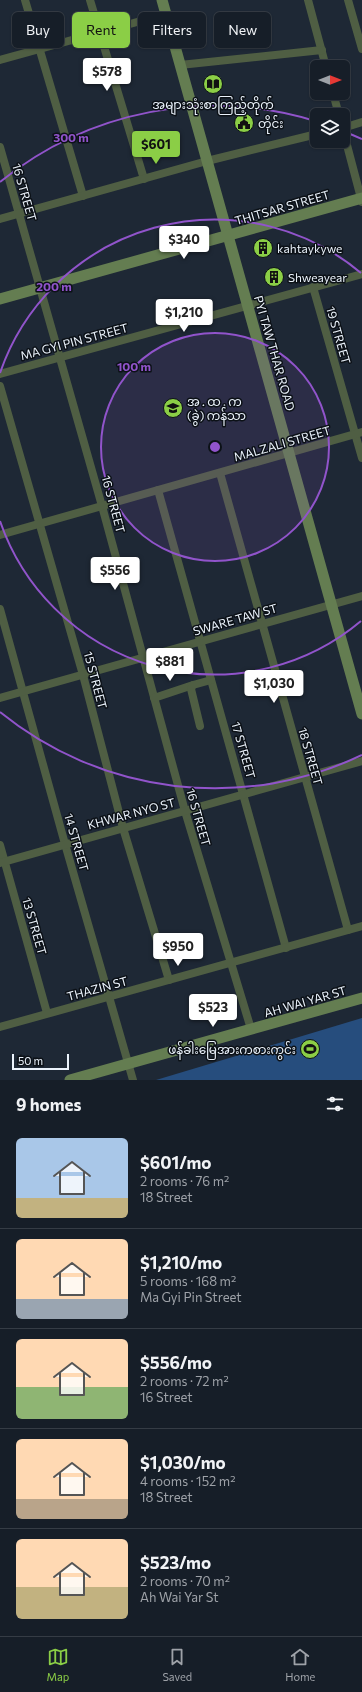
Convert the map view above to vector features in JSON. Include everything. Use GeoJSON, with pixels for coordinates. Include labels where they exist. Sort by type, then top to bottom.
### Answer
{"type":"FeatureCollection","features":[{"type":"Feature","properties":{"kind":"street"},"geometry":{"type":"LineString","coordinates":[[25,0],[83,196]]}},
{"type":"Feature","properties":{"kind":"street"},"geometry":{"type":"LineString","coordinates":[[90,0],[93,12]]}},
{"type":"Feature","properties":{"kind":"street","name":"PYI TAW THAR ROAD"},"geometry":{"type":"LineString","coordinates":[[162,0],[165,12]]}},
{"type":"Feature","properties":{"kind":"street"},"geometry":{"type":"LineString","coordinates":[[308,0],[324,60]]}},
{"type":"Feature","properties":{"kind":"street"},"geometry":{"type":"LineString","coordinates":[[348,0],[362,50]]}},
{"type":"Feature","properties":{"kind":"street"},"geometry":{"type":"LineString","coordinates":[[0,60],[72,40]]}},
{"type":"Feature","properties":{"kind":"street"},"geometry":{"type":"LineString","coordinates":[[104,48],[144,179]]}},
{"type":"Feature","properties":{"kind":"street","name":"PYI TAW THAR ROAD"},"geometry":{"type":"LineString","coordinates":[[175,48],[362,714]]}},
{"type":"Feature","properties":{"kind":"street"},"geometry":{"type":"LineString","coordinates":[[180,65],[322,50]]}},
{"type":"Feature","properties":{"kind":"street"},"geometry":{"type":"LineString","coordinates":[[350,126],[362,122]]}},
{"type":"Feature","properties":{"kind":"street"},"geometry":{"type":"LineString","coordinates":[[0,219],[207,161],[310,136]]}},
{"type":"Feature","properties":{"kind":"street","name":"16 STREET"},"geometry":{"type":"LineString","coordinates":[[0,147],[102,506],[185,811],[251,1030]]}},
{"type":"Feature","properties":{"kind":"street"},"geometry":{"type":"LineString","coordinates":[[348,148],[362,199]]}},
{"type":"Feature","properties":{"kind":"street","name":"THITSAR STREET"},"geometry":{"type":"LineString","coordinates":[[0,299],[362,199]]}},
{"type":"Feature","properties":{"kind":"street","name":"MA GYI PIN STREET"},"geometry":{"type":"LineString","coordinates":[[0,374],[362,274]]}},
{"type":"Feature","properties":{"kind":"street","name":"19 STREET"},"geometry":{"type":"LineString","coordinates":[[313,287],[359,433],[362,458]]}},
{"type":"Feature","properties":{"kind":"street","name":"15 STREET"},"geometry":{"type":"LineString","coordinates":[[0,386],[83,675],[123,828],[169,980]]}},
{"type":"Feature","properties":{"kind":"street","name":"MALZALI STREET"},"geometry":{"type":"LineString","coordinates":[[0,535],[359,433]]}},
{"type":"Feature","properties":{"kind":"street","name":"18 STREET"},"geometry":{"type":"LineString","coordinates":[[220,473],[261,624],[348,930]]}},
{"type":"Feature","properties":{"kind":"street","name":"17 STREET"},"geometry":{"type":"LineString","coordinates":[[158,490],[286,948]]}},
{"type":"Feature","properties":{"kind":"street","name":"SWARE TAW ST"},"geometry":{"type":"LineString","coordinates":[[0,698],[362,596]]}},
{"type":"Feature","properties":{"kind":"street","name":"14 STREET"},"geometry":{"type":"LineString","coordinates":[[0,609],[24,691],[65,844],[133,1080]]}},
{"type":"Feature","properties":{"kind":"street"},"geometry":{"type":"LineString","coordinates":[[154,698],[211,680]]}},
{"type":"Feature","properties":{"kind":"street"},"geometry":{"type":"LineString","coordinates":[[193,685],[191,693],[200,726]]}},
{"type":"Feature","properties":{"kind":"street","name":"KHWAR NYO ST"},"geometry":{"type":"LineString","coordinates":[[2,863],[362,761]]}},
{"type":"Feature","properties":{"kind":"street","name":"13 STREET"},"geometry":{"type":"LineString","coordinates":[[0,845],[2,863],[47,1013]]}},
{"type":"Feature","properties":{"kind":"street","name":"THAZIN ST"},"geometry":{"type":"LineString","coordinates":[[0,1027],[362,926]]}},
{"type":"Feature","properties":{"kind":"street","name":"AH WAI YAR ST"},"geometry":{"type":"LineString","coordinates":[[70,1080],[362,998]]}},
{"type":"Feature","properties":{"kind":"shaded area","name":"ဖန်ခါးမြေအားကစားကွင်း"},"geometry":{"type":"Polygon","coordinates":[[[362,1018],[362,1080],[156,1080],[362,1018]]]}},
{"type":"Feature","properties":{"kind":"place","name":"အများသုံးစာကြည့်တိုက်"},"geometry":{"type":"Point","coordinates":[213,84]}},
{"type":"Feature","properties":{"kind":"place","name":"တိုင်း"},"geometry":{"type":"Point","coordinates":[244,123]}},
{"type":"Feature","properties":{"kind":"place","name":"kahtaykywe"},"geometry":{"type":"Point","coordinates":[263,248]}},
{"type":"Feature","properties":{"kind":"place","name":"Shweayear"},"geometry":{"type":"Point","coordinates":[274,277]}},
{"type":"Feature","properties":{"kind":"place","name":"အ . ထ . က (ခွဲ) ကန်သာ"},"geometry":{"type":"Point","coordinates":[173,408]}},
{"type":"Feature","properties":{"kind":"place","name":"ဖန်ခါးမြေအားကစားကွင်း"},"geometry":{"type":"Point","coordinates":[310,1049]}}]}
